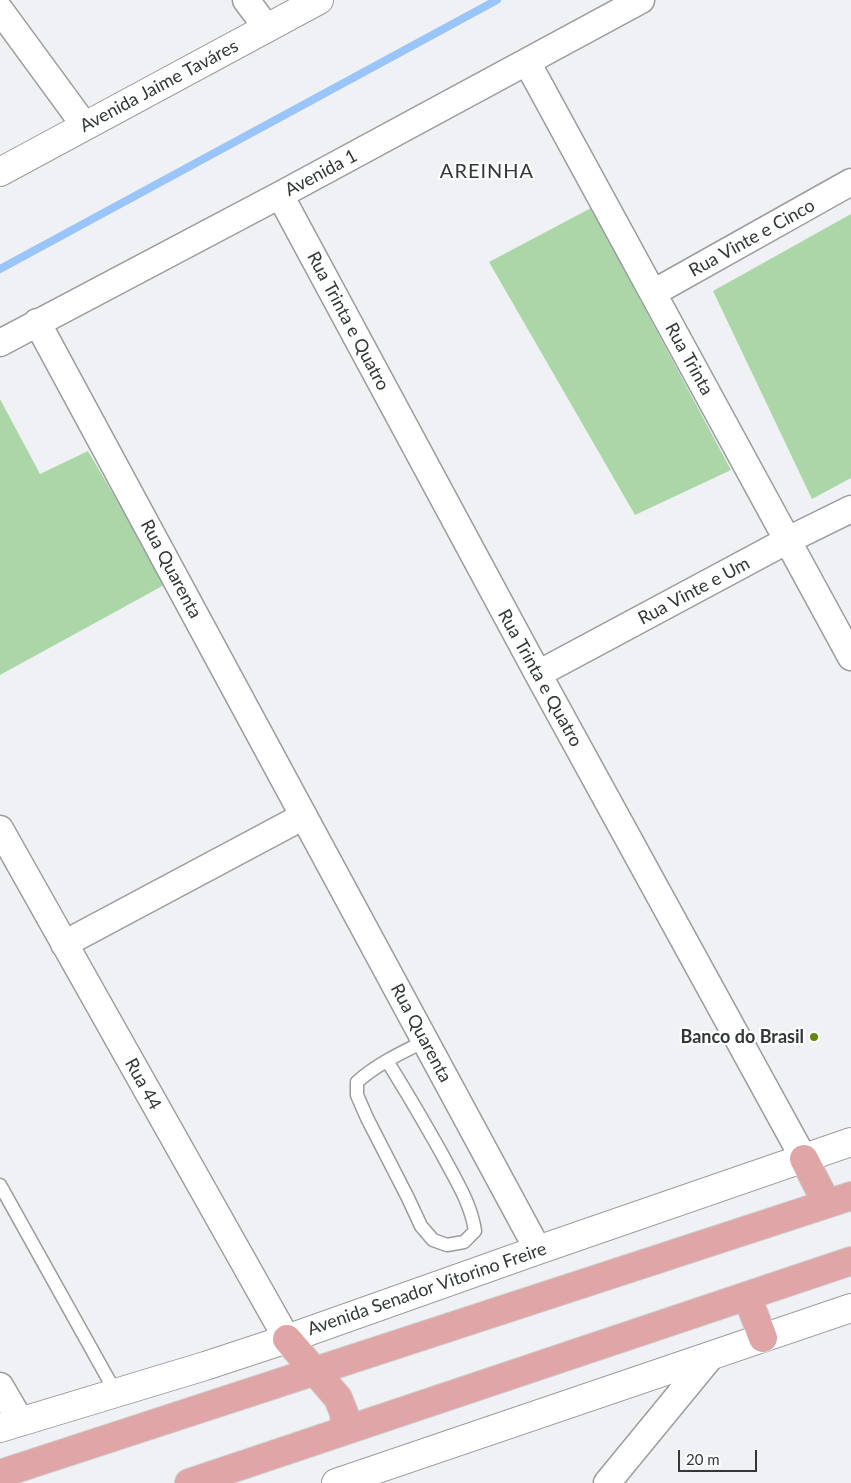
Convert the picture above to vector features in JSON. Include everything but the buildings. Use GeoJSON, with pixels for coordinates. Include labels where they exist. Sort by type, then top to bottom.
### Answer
{"type":"FeatureCollection","features":[{"type":"Feature","properties":{"kind":"main road"},"geometry":{"type":"LineString","coordinates":[[0,1474],[839,1200],[804,1159]]}},
{"type":"Feature","properties":{"kind":"main road"},"geometry":{"type":"LineString","coordinates":[[204,1481],[344,1430],[851,1261]]}},
{"type":"Feature","properties":{"kind":"main road"},"geometry":{"type":"LineString","coordinates":[[748,1296],[763,1338]]}},
{"type":"Feature","properties":{"kind":"main road"},"geometry":{"type":"LineString","coordinates":[[287,1339],[338,1398],[344,1413],[344,1430]]}},
{"type":"Feature","properties":{"kind":"street"},"geometry":{"type":"LineString","coordinates":[[246,0],[267,28]]}},
{"type":"Feature","properties":{"kind":"street","name":"Avenida Jaime Taváres"},"geometry":{"type":"LineString","coordinates":[[0,172],[319,0]]}},
{"type":"Feature","properties":{"kind":"street","name":"Avenida 1"},"geometry":{"type":"LineString","coordinates":[[0,343],[280,195],[641,0]]}},
{"type":"Feature","properties":{"kind":"street"},"geometry":{"type":"LineString","coordinates":[[0,10],[85,126]]}},
{"type":"Feature","properties":{"kind":"street","name":"Rua Trinta"},"geometry":{"type":"LineString","coordinates":[[527,62],[851,657]]}},
{"type":"Feature","properties":{"kind":"street","name":"Rua Vinte e Cinco"},"geometry":{"type":"LineString","coordinates":[[653,293],[851,182]]}},
{"type":"Feature","properties":{"kind":"street","name":"Rua Trinta e Quatro"},"geometry":{"type":"LineString","coordinates":[[280,195],[538,674],[804,1159]]}},
{"type":"Feature","properties":{"kind":"street","name":"Rua Quarenta"},"geometry":{"type":"LineString","coordinates":[[38,322],[538,1250]]}},
{"type":"Feature","properties":{"kind":"street","name":"Rua Vinte e Um"},"geometry":{"type":"LineString","coordinates":[[538,674],[788,540],[851,509]]}},
{"type":"Feature","properties":{"kind":"street"},"geometry":{"type":"LineString","coordinates":[[64,944],[304,816]]}},
{"type":"Feature","properties":{"kind":"street","name":"Rua 44"},"geometry":{"type":"LineString","coordinates":[[0,829],[287,1339]]}},
{"type":"Feature","properties":{"kind":"street","name":"Avenida Senador Vitorino Freire"},"geometry":{"type":"LineString","coordinates":[[10,1425],[287,1339],[851,1142]]}},
{"type":"Feature","properties":{"kind":"street"},"geometry":{"type":"LineString","coordinates":[[336,1483],[851,1308]]}},
{"type":"Feature","properties":{"kind":"street"},"geometry":{"type":"LineString","coordinates":[[607,1483],[712,1355]]}},
{"type":"Feature","properties":{"kind":"street"},"geometry":{"type":"LineString","coordinates":[[0,1386],[10,1425]]}},
{"type":"Feature","properties":{"kind":"lane"},"geometry":{"type":"LineString","coordinates":[[387,1060],[419,1112],[462,1190],[473,1217],[475,1232],[464,1242],[447,1245],[433,1240],[421,1226],[357,1095],[357,1082],[369,1071],[387,1060],[425,1041]]}},
{"type":"Feature","properties":{"kind":"lane"},"geometry":{"type":"LineString","coordinates":[[0,1186],[116,1393]]}},
{"type":"Feature","properties":{"kind":"green space"},"geometry":{"type":"Polygon","coordinates":[[[591,208],[731,470],[635,515],[489,262],[591,208]]]}},
{"type":"Feature","properties":{"kind":"green space"},"geometry":{"type":"Polygon","coordinates":[[[851,214],[851,478],[812,499],[713,291],[851,214]]]}},
{"type":"Feature","properties":{"kind":"green space"},"geometry":{"type":"Polygon","coordinates":[[[0,399],[40,474],[88,451],[166,584],[0,675],[0,399]]]}},
{"type":"Feature","properties":{"kind":"waterway"},"geometry":{"type":"LineString","coordinates":[[0,269],[497,0]]}},
{"type":"Feature","properties":{"kind":"place","name":"Banco do Brasil"},"geometry":{"type":"Point","coordinates":[814,1037]}},
{"type":"Feature","properties":{"kind":"district","name":"AREINHA"},"geometry":{"type":"Point","coordinates":[487,172]}}]}
